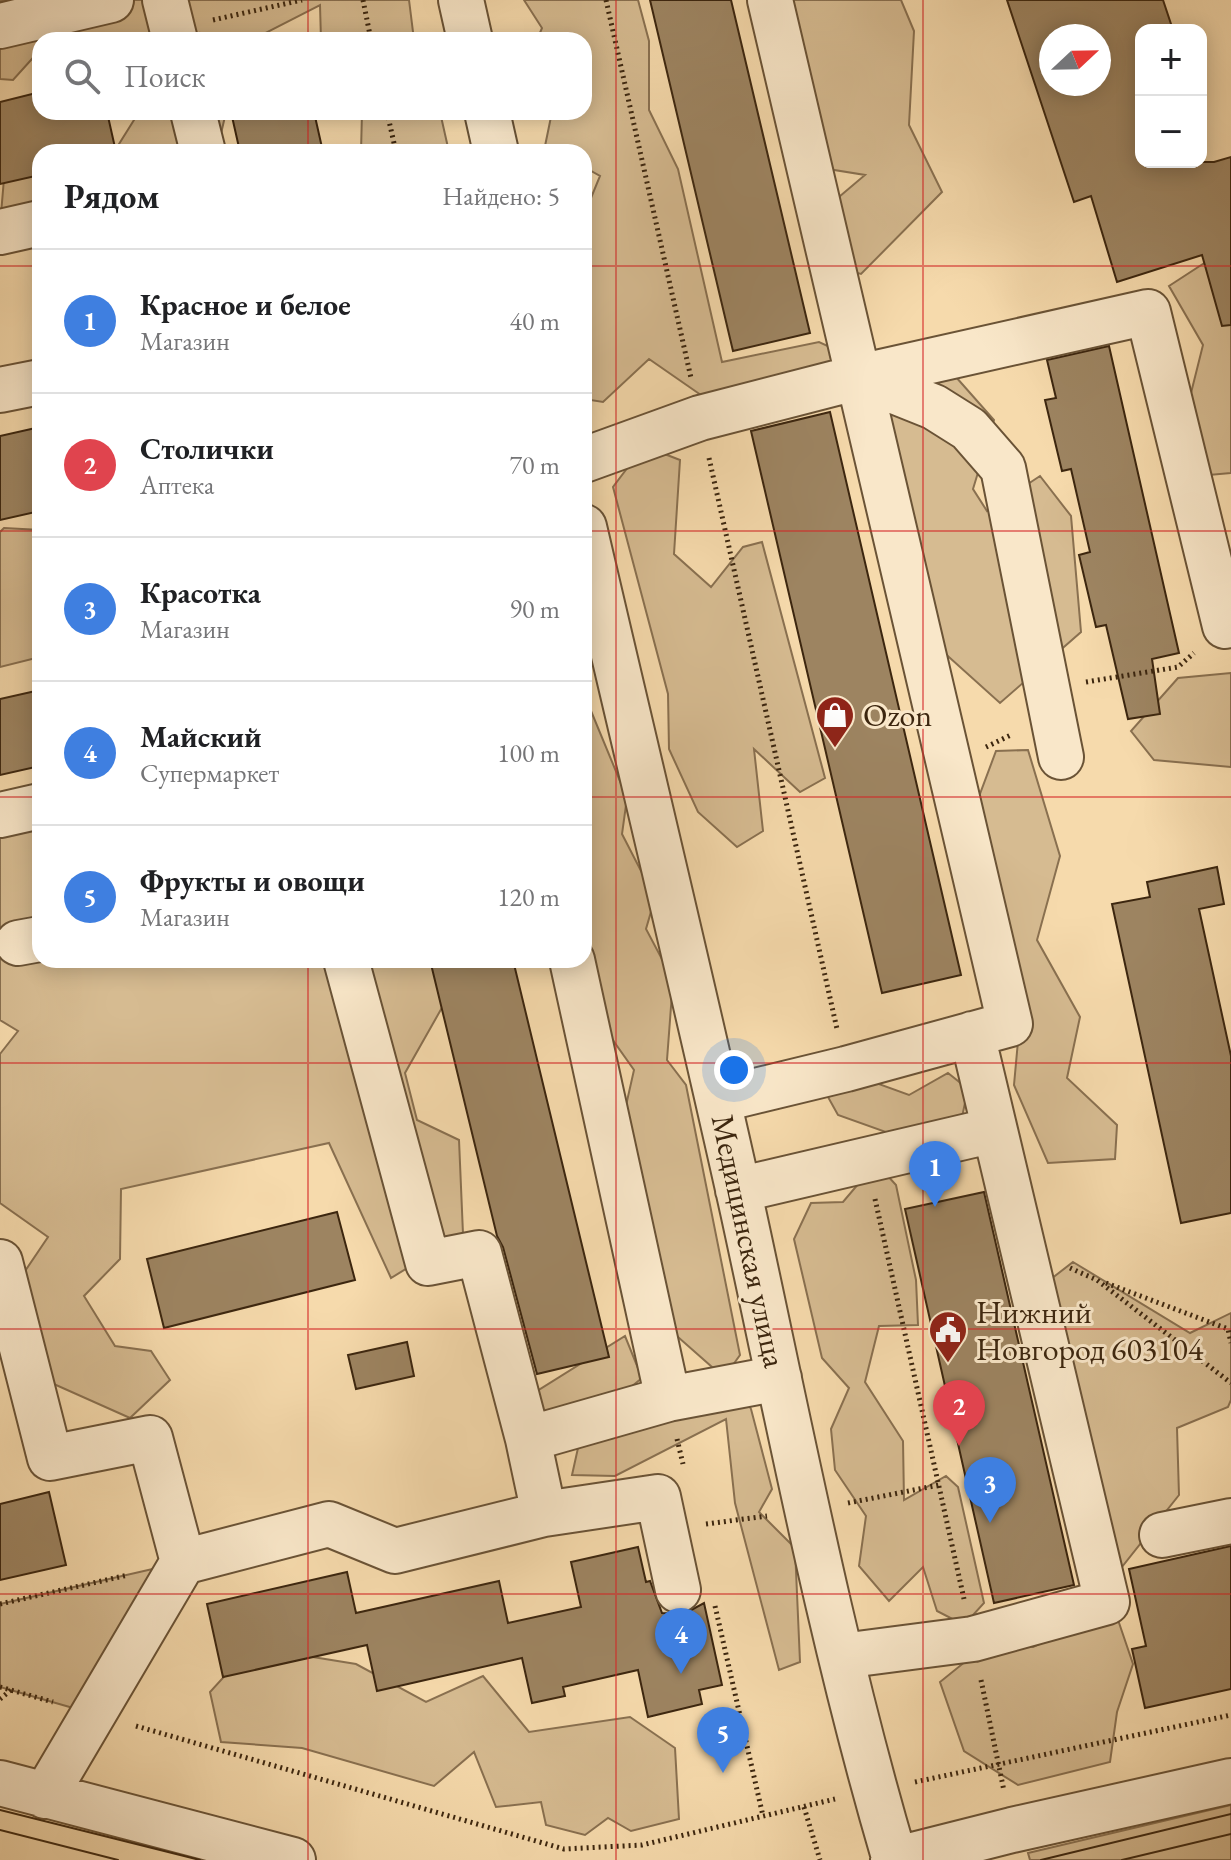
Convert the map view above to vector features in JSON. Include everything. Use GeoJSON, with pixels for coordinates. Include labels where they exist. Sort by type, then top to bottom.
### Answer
{"type":"FeatureCollection","features":[{"type":"Feature","properties":{"kind":"street"},"geometry":{"type":"LineString","coordinates":[[0,26],[111,0]]}},
{"type":"Feature","properties":{"kind":"street"},"geometry":{"type":"LineString","coordinates":[[165,0],[173,32]]}},
{"type":"Feature","properties":{"kind":"street"},"geometry":{"type":"LineString","coordinates":[[461,0],[468,32]]}},
{"type":"Feature","properties":{"kind":"street"},"geometry":{"type":"LineString","coordinates":[[718,1100],[1010,1024],[770,0]]}},
{"type":"Feature","properties":{"kind":"street"},"geometry":{"type":"LineString","coordinates":[[195,120],[201,144]]}},
{"type":"Feature","properties":{"kind":"street"},"geometry":{"type":"LineString","coordinates":[[489,120],[494,144]]}},
{"type":"Feature","properties":{"kind":"street"},"geometry":{"type":"LineString","coordinates":[[0,232],[32,225]]}},
{"type":"Feature","properties":{"kind":"street"},"geometry":{"type":"LineString","coordinates":[[592,457],[700,418],[859,377],[1148,312],[1225,626]]}},
{"type":"Feature","properties":{"kind":"street"},"geometry":{"type":"LineString","coordinates":[[859,377],[934,407],[969,429],[1003,468],[1061,757]]}},
{"type":"Feature","properties":{"kind":"street"},"geometry":{"type":"LineString","coordinates":[[0,390],[32,384]]}},
{"type":"Feature","properties":{"kind":"street","name":"Медицинская улица"},"geometry":{"type":"LineString","coordinates":[[592,561],[718,1100],[842,1656],[894,1860]]}},
{"type":"Feature","properties":{"kind":"street"},"geometry":{"type":"LineString","coordinates":[[0,815],[32,808]]}},
{"type":"Feature","properties":{"kind":"street"},"geometry":{"type":"LineString","coordinates":[[348,968],[428,1263],[479,1253],[528,1439],[544,1514]]}},
{"type":"Feature","properties":{"kind":"street"},"geometry":{"type":"LineString","coordinates":[[574,968],[668,1399]]}},
{"type":"Feature","properties":{"kind":"street"},"geometry":{"type":"LineString","coordinates":[[842,1656],[973,1639],[1107,1602],[972,1034]]}},
{"type":"Feature","properties":{"kind":"street"},"geometry":{"type":"LineString","coordinates":[[738,1190],[994,1130]]}},
{"type":"Feature","properties":{"kind":"street"},"geometry":{"type":"LineString","coordinates":[[0,1262],[50,1458],[150,1438],[183,1562]]}},
{"type":"Feature","properties":{"kind":"street"},"geometry":{"type":"LineString","coordinates":[[528,1439],[668,1399],[779,1378]]}},
{"type":"Feature","properties":{"kind":"street"},"geometry":{"type":"LineString","coordinates":[[45,1796],[183,1562],[329,1524],[395,1551],[544,1514],[658,1497],[678,1590]]}},
{"type":"Feature","properties":{"kind":"street"},"geometry":{"type":"LineString","coordinates":[[1162,1535],[1231,1521]]}},
{"type":"Feature","properties":{"kind":"street"},"geometry":{"type":"LineString","coordinates":[[894,1860],[1231,1781]]}},
{"type":"Feature","properties":{"kind":"street"},"geometry":{"type":"LineString","coordinates":[[0,1783],[293,1860]]}},
{"type":"Feature","properties":{"kind":"path"},"geometry":{"type":"LineString","coordinates":[[363,0],[369,32]]}},
{"type":"Feature","properties":{"kind":"path"},"geometry":{"type":"LineString","coordinates":[[606,0],[846,1069]]}},
{"type":"Feature","properties":{"kind":"path"},"geometry":{"type":"LineString","coordinates":[[389,120],[394,144]]}},
{"type":"Feature","properties":{"kind":"path"},"geometry":{"type":"LineString","coordinates":[[1000,739],[1039,723],[1057,687],[1178,667],[1225,626]]}},
{"type":"Feature","properties":{"kind":"path"},"geometry":{"type":"LineString","coordinates":[[866,1160],[973,1639],[1012,1830]]}},
{"type":"Feature","properties":{"kind":"path"},"geometry":{"type":"LineString","coordinates":[[1022,1246],[1097,1280],[1228,1329],[1231,1343]]}},
{"type":"Feature","properties":{"kind":"path"},"geometry":{"type":"LineString","coordinates":[[1097,1280],[1231,1383]]}},
{"type":"Feature","properties":{"kind":"path"},"geometry":{"type":"LineString","coordinates":[[0,1604],[183,1562]]}},
{"type":"Feature","properties":{"kind":"path"},"geometry":{"type":"LineString","coordinates":[[0,1687],[564,1849],[642,1845],[874,1790],[1231,1715]]}},
{"type":"Feature","properties":{"kind":"path"},"geometry":{"type":"LineString","coordinates":[[0,1699],[11,1690]]}},
{"type":"Feature","properties":{"kind":"path"},"geometry":{"type":"LineString","coordinates":[[804,1807],[820,1860]]}},
{"type":"Feature","properties":{"kind":"shaded area"},"geometry":{"type":"Polygon","coordinates":[[[0,0],[409,0],[413,32],[321,32],[320,5],[268,32],[64,32],[60,28],[56,32],[32,32],[32,59],[13,80],[0,79],[0,0]]]}},
{"type":"Feature","properties":{"kind":"shaded area"},"geometry":{"type":"Polygon","coordinates":[[[524,0],[638,0],[649,41],[649,110],[678,169],[722,362],[819,342],[841,352],[816,376],[711,402],[649,359],[603,402],[592,400],[592,196],[600,176],[592,172],[592,144],[545,144],[550,120],[592,120],[592,32],[540,32],[542,28],[524,0]]]}},
{"type":"Feature","properties":{"kind":"shaded area"},"geometry":{"type":"Polygon","coordinates":[[[760,0],[901,0],[914,31],[909,125],[942,192],[861,274],[820,263],[813,219],[865,175],[822,168],[760,54],[768,16],[760,0]]]}},
{"type":"Feature","properties":{"kind":"shaded area"},"geometry":{"type":"Polygon","coordinates":[[[134,120],[224,120],[219,144],[119,144],[134,120]]]}},
{"type":"Feature","properties":{"kind":"shaded area"},"geometry":{"type":"Polygon","coordinates":[[[362,120],[442,120],[447,144],[361,144],[362,120]]]}},
{"type":"Feature","properties":{"kind":"shaded area"},"geometry":{"type":"Polygon","coordinates":[[[5,167],[32,169],[32,220],[1,214],[5,167]]]}},
{"type":"Feature","properties":{"kind":"shaded area"},"geometry":{"type":"Polygon","coordinates":[[[1209,260],[1231,282],[1231,473],[1209,475],[1182,429],[1203,345],[1169,286],[1209,260]]]}},
{"type":"Feature","properties":{"kind":"shaded area"},"geometry":{"type":"Polygon","coordinates":[[[948,368],[994,420],[973,489],[987,511],[1040,476],[1071,516],[1081,632],[1000,703],[900,613],[882,388],[948,368]]]}},
{"type":"Feature","properties":{"kind":"shaded area"},"geometry":{"type":"Polygon","coordinates":[[[644,446],[680,460],[674,554],[711,587],[743,547],[762,542],[825,778],[800,792],[754,749],[763,831],[737,847],[698,812],[669,749],[668,694],[613,487],[644,446]]]}},
{"type":"Feature","properties":{"kind":"shaded area"},"geometry":{"type":"Polygon","coordinates":[[[4,528],[32,530],[32,659],[0,667],[0,532],[4,528]]]}},
{"type":"Feature","properties":{"kind":"shaded area"},"geometry":{"type":"Polygon","coordinates":[[[1231,673],[1231,767],[1154,760],[1131,731],[1178,678],[1231,673]]]}},
{"type":"Feature","properties":{"kind":"shaded area"},"geometry":{"type":"Polygon","coordinates":[[[592,713],[627,798],[622,834],[655,898],[646,929],[673,980],[667,1060],[686,1085],[740,1355],[730,1369],[751,1409],[772,1489],[759,1512],[795,1548],[800,1662],[779,1670],[735,1503],[726,1419],[615,1476],[572,1475],[586,1412],[542,1411],[534,1393],[625,1336],[642,1378],[620,1396],[647,1419],[712,1367],[670,1330],[616,1150],[634,1070],[588,1005],[585,968],[592,968],[592,713]]]}},
{"type":"Feature","properties":{"kind":"shaded area"},"geometry":{"type":"Polygon","coordinates":[[[1028,750],[1060,856],[1037,940],[1080,1017],[1067,1078],[1117,1125],[1115,1159],[1048,1163],[1014,1085],[1020,1019],[959,850],[996,751],[1028,750]]]}},
{"type":"Feature","properties":{"kind":"shaded area"},"geometry":{"type":"Polygon","coordinates":[[[0,813],[32,813],[32,968],[433,968],[448,997],[405,1073],[417,1120],[459,1140],[463,1234],[391,1278],[329,1143],[121,1189],[120,1259],[84,1296],[115,1346],[151,1351],[170,1380],[130,1418],[47,1381],[19,1280],[48,1237],[0,1203],[0,1054],[18,1031],[0,1020],[0,813]]]}},
{"type":"Feature","properties":{"kind":"shaded area"},"geometry":{"type":"Polygon","coordinates":[[[948,1073],[968,1089],[962,1117],[908,1140],[838,1115],[828,1097],[868,1080],[909,1095],[948,1073]]]}},
{"type":"Feature","properties":{"kind":"shaded area"},"geometry":{"type":"Polygon","coordinates":[[[876,1163],[896,1185],[916,1280],[918,1325],[879,1326],[865,1382],[903,1441],[904,1500],[946,1476],[958,1487],[984,1603],[964,1625],[937,1611],[923,1567],[889,1601],[859,1566],[866,1516],[835,1470],[831,1429],[849,1388],[822,1358],[794,1239],[811,1203],[843,1202],[876,1163]]]}},
{"type":"Feature","properties":{"kind":"shaded area"},"geometry":{"type":"Polygon","coordinates":[[[1073,1262],[1190,1333],[1231,1313],[1231,1400],[1228,1407],[1177,1428],[1179,1495],[1114,1577],[1025,1299],[1073,1262]]]}},
{"type":"Feature","properties":{"kind":"shaded area"},"geometry":{"type":"Polygon","coordinates":[[[183,1562],[94,1714],[0,1687],[0,1604],[183,1562]]]}},
{"type":"Feature","properties":{"kind":"shaded area"},"geometry":{"type":"Polygon","coordinates":[[[1115,1611],[1133,1664],[1117,1712],[1110,1762],[1018,1785],[964,1751],[940,1682],[992,1640],[1033,1647],[1115,1611]]]}},
{"type":"Feature","properties":{"kind":"shaded area"},"geometry":{"type":"Polygon","coordinates":[[[251,1647],[356,1664],[426,1702],[483,1676],[529,1732],[630,1717],[675,1748],[679,1819],[631,1831],[608,1818],[585,1835],[546,1825],[541,1802],[496,1807],[474,1752],[434,1786],[302,1748],[221,1742],[210,1692],[251,1647]]]}},
{"type":"Feature","properties":{"kind":"shaded area"},"geometry":{"type":"Polygon","coordinates":[[[1231,1805],[1231,1860],[1030,1860],[1028,1853],[1231,1805]]]}},
{"type":"Feature","properties":{"kind":"building"},"geometry":{"type":"Polygon","coordinates":[[[650,0],[731,0],[810,333],[733,351],[650,0]]]}},
{"type":"Feature","properties":{"kind":"building"},"geometry":{"type":"Polygon","coordinates":[[[1007,0],[1163,0],[1171,24],[1135,24],[1135,168],[1207,168],[1207,162],[1231,157],[1231,325],[1222,326],[1202,255],[1117,282],[1091,196],[1074,202],[1007,0]]]}},
{"type":"Feature","properties":{"kind":"building"},"geometry":{"type":"Polygon","coordinates":[[[32,94],[32,120],[109,120],[114,144],[32,144],[32,177],[0,184],[0,102],[32,94]]]}},
{"type":"Feature","properties":{"kind":"building"},"geometry":{"type":"Polygon","coordinates":[[[233,120],[316,120],[321,144],[238,144],[233,120]]]}},
{"type":"Feature","properties":{"kind":"building"},"geometry":{"type":"Polygon","coordinates":[[[1109,346],[1179,653],[1152,659],[1160,714],[1128,719],[1106,625],[1096,627],[1079,555],[1090,552],[1071,469],[1062,471],[1045,400],[1056,398],[1047,360],[1109,346]]]}},
{"type":"Feature","properties":{"kind":"building"},"geometry":{"type":"Polygon","coordinates":[[[830,412],[961,975],[882,993],[751,431],[830,412]]]}},
{"type":"Feature","properties":{"kind":"building"},"geometry":{"type":"Polygon","coordinates":[[[32,429],[32,513],[0,520],[0,436],[32,429]]]}},
{"type":"Feature","properties":{"kind":"building"},"geometry":{"type":"Polygon","coordinates":[[[32,692],[32,768],[0,775],[0,699],[32,692]]]}},
{"type":"Feature","properties":{"kind":"building"},"geometry":{"type":"Polygon","coordinates":[[[1217,867],[1224,904],[1199,909],[1231,1056],[1231,1213],[1181,1223],[1112,904],[1150,897],[1147,882],[1217,867]]]}},
{"type":"Feature","properties":{"kind":"building"},"geometry":{"type":"Polygon","coordinates":[[[432,968],[515,968],[609,1357],[537,1374],[503,1247],[497,1236],[432,968]]]}},
{"type":"Feature","properties":{"kind":"building"},"geometry":{"type":"Polygon","coordinates":[[[984,1192],[1074,1585],[994,1603],[905,1209],[984,1192]]]}},
{"type":"Feature","properties":{"kind":"building"},"geometry":{"type":"Polygon","coordinates":[[[337,1212],[355,1280],[164,1328],[147,1259],[337,1212]]]}},
{"type":"Feature","properties":{"kind":"building"},"geometry":{"type":"Polygon","coordinates":[[[407,1342],[414,1376],[356,1389],[348,1355],[407,1342]]]}},
{"type":"Feature","properties":{"kind":"building"},"geometry":{"type":"Polygon","coordinates":[[[49,1492],[66,1565],[0,1580],[0,1504],[49,1492]]]}},
{"type":"Feature","properties":{"kind":"building"},"geometry":{"type":"Polygon","coordinates":[[[1231,1546],[1231,1689],[1145,1708],[1132,1649],[1146,1646],[1129,1569],[1231,1546]]]}},
{"type":"Feature","properties":{"kind":"building"},"geometry":{"type":"Polygon","coordinates":[[[638,1547],[646,1582],[650,1581],[662,1613],[684,1614],[704,1603],[722,1685],[699,1690],[702,1704],[648,1717],[638,1670],[563,1687],[565,1696],[532,1703],[522,1658],[377,1691],[367,1645],[223,1677],[207,1604],[347,1572],[356,1613],[499,1581],[508,1623],[581,1607],[571,1562],[638,1547]]]}},
{"type":"Feature","properties":{"kind":"tram line"},"geometry":{"type":"LineString","coordinates":[[0,1810],[200,1860]]}},
{"type":"Feature","properties":{"kind":"tram line"},"geometry":{"type":"LineString","coordinates":[[1041,1860],[1231,1814]]}},
{"type":"Feature","properties":{"kind":"tram line"},"geometry":{"type":"LineString","coordinates":[[0,1830],[118,1860]]}},
{"type":"Feature","properties":{"kind":"tram line"},"geometry":{"type":"LineString","coordinates":[[1122,1860],[1231,1834]]}},
{"type":"Feature","properties":{"kind":"place","name":"Ozon"},"geometry":{"type":"Point","coordinates":[835,749]}},
{"type":"Feature","properties":{"kind":"place","name":"Красное и белое"},"geometry":{"type":"Point","coordinates":[935,1207]}},
{"type":"Feature","properties":{"kind":"place","name":"Нижний Новгород 603104"},"geometry":{"type":"Point","coordinates":[948,1364]}},
{"type":"Feature","properties":{"kind":"place","name":"Столички"},"geometry":{"type":"Point","coordinates":[959,1446]}},
{"type":"Feature","properties":{"kind":"place","name":"Красотка"},"geometry":{"type":"Point","coordinates":[990,1523]}},
{"type":"Feature","properties":{"kind":"place","name":"Майский"},"geometry":{"type":"Point","coordinates":[681,1674]}},
{"type":"Feature","properties":{"kind":"place","name":"Фрукты и овощи"},"geometry":{"type":"Point","coordinates":[723,1773]}}]}
